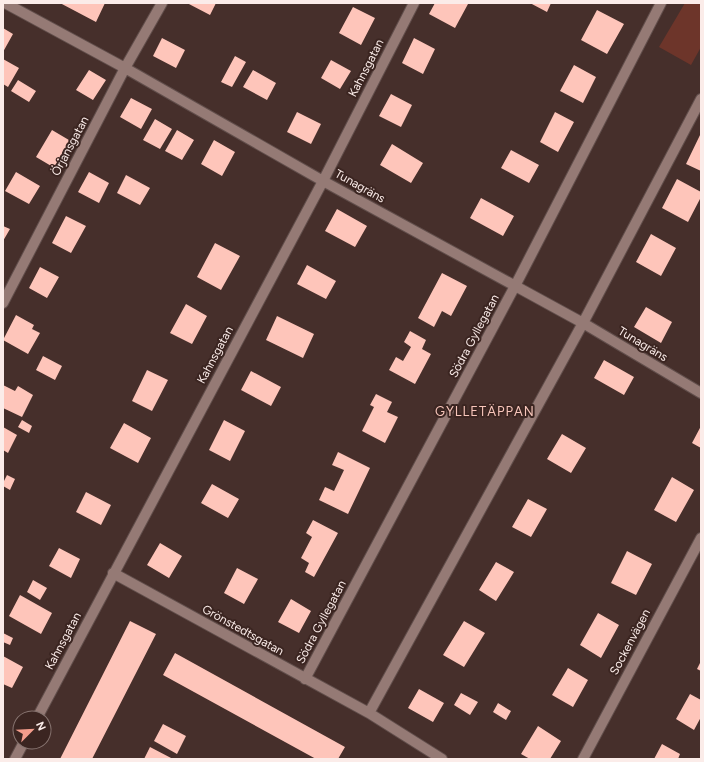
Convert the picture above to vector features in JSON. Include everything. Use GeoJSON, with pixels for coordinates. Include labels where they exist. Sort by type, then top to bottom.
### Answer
{"type":"FeatureCollection","features":[{"type":"Feature","properties":{"kind":"street","name":"Tunagräns"},"geometry":{"type":"LineString","coordinates":[[5,3],[125,68],[323,181],[583,323],[701,393]]}},
{"type":"Feature","properties":{"kind":"street","name":"Örjansgatan"},"geometry":{"type":"LineString","coordinates":[[3,303],[125,68],[162,3]]}},
{"type":"Feature","properties":{"kind":"street","name":"Kahnsgatan"},"geometry":{"type":"LineString","coordinates":[[41,710],[323,181],[414,3]]}},
{"type":"Feature","properties":{"kind":"street","name":"Södra Gyllegatan"},"geometry":{"type":"LineString","coordinates":[[305,679],[516,286],[661,3]]}},
{"type":"Feature","properties":{"kind":"street"},"geometry":{"type":"LineString","coordinates":[[369,713],[583,323],[701,99]]}},
{"type":"Feature","properties":{"kind":"street","name":"Sockenvägen"},"geometry":{"type":"LineString","coordinates":[[583,759],[701,538]]}},
{"type":"Feature","properties":{"kind":"street","name":"Grönstedtsgatan"},"geometry":{"type":"LineString","coordinates":[[113,573],[369,713],[442,759]]}},
{"type":"Feature","properties":{"kind":"street"},"geometry":{"type":"LineString","coordinates":[[15,759],[20,750]]}},
{"type":"Feature","properties":{"kind":"shaded area"},"geometry":{"type":"Polygon","coordinates":[[[685,3],[701,3],[701,47],[691,65],[659,47],[685,3]]]}},
{"type":"Feature","properties":{"kind":"building"},"geometry":{"type":"Polygon","coordinates":[[[60,3],[105,3],[96,22],[60,3]]]}},
{"type":"Feature","properties":{"kind":"building"},"geometry":{"type":"Polygon","coordinates":[[[187,3],[216,3],[210,15],[187,3]]]}},
{"type":"Feature","properties":{"kind":"building"},"geometry":{"type":"Polygon","coordinates":[[[435,3],[468,4],[455,28],[429,14],[435,3]]]}},
{"type":"Feature","properties":{"kind":"building"},"geometry":{"type":"Polygon","coordinates":[[[530,3],[551,3],[547,12],[530,3]]]}},
{"type":"Feature","properties":{"kind":"building"},"geometry":{"type":"Polygon","coordinates":[[[353,7],[375,18],[361,45],[339,33],[353,7]]]}},
{"type":"Feature","properties":{"kind":"building"},"geometry":{"type":"Polygon","coordinates":[[[597,10],[624,24],[607,54],[581,40],[597,10]]]}},
{"type":"Feature","properties":{"kind":"building"},"geometry":{"type":"Polygon","coordinates":[[[3,28],[13,34],[3,52],[3,28]]]}},
{"type":"Feature","properties":{"kind":"building"},"geometry":{"type":"Polygon","coordinates":[[[162,38],[185,50],[176,68],[153,56],[162,38]]]}},
{"type":"Feature","properties":{"kind":"building"},"geometry":{"type":"Polygon","coordinates":[[[414,38],[435,49],[423,74],[402,63],[414,38]]]}},
{"type":"Feature","properties":{"kind":"building"},"geometry":{"type":"Polygon","coordinates":[[[235,56],[246,62],[232,87],[221,82],[235,56]]]}},
{"type":"Feature","properties":{"kind":"building"},"geometry":{"type":"Polygon","coordinates":[[[3,59],[19,68],[8,87],[3,84],[3,59]]]}},
{"type":"Feature","properties":{"kind":"building"},"geometry":{"type":"Polygon","coordinates":[[[331,60],[351,71],[340,89],[321,78],[331,60]]]}},
{"type":"Feature","properties":{"kind":"building"},"geometry":{"type":"Polygon","coordinates":[[[574,65],[596,77],[583,103],[560,91],[574,65]]]}},
{"type":"Feature","properties":{"kind":"building"},"geometry":{"type":"Polygon","coordinates":[[[89,70],[106,80],[93,100],[76,90],[89,70]]]}},
{"type":"Feature","properties":{"kind":"building"},"geometry":{"type":"Polygon","coordinates":[[[253,70],[276,83],[267,100],[243,87],[253,70]]]}},
{"type":"Feature","properties":{"kind":"building"},"geometry":{"type":"Polygon","coordinates":[[[18,80],[36,91],[29,102],[11,91],[18,80]]]}},
{"type":"Feature","properties":{"kind":"building"},"geometry":{"type":"Polygon","coordinates":[[[391,94],[412,105],[401,127],[379,116],[391,94]]]}},
{"type":"Feature","properties":{"kind":"building"},"geometry":{"type":"Polygon","coordinates":[[[131,98],[152,109],[141,129],[120,117],[131,98]]]}},
{"type":"Feature","properties":{"kind":"building"},"geometry":{"type":"Polygon","coordinates":[[[297,112],[321,124],[311,144],[287,132],[297,112]]]}},
{"type":"Feature","properties":{"kind":"building"},"geometry":{"type":"Polygon","coordinates":[[[555,112],[574,122],[558,152],[540,142],[555,112]]]}},
{"type":"Feature","properties":{"kind":"building"},"geometry":{"type":"Polygon","coordinates":[[[155,119],[172,129],[160,149],[143,140],[155,119]]]}},
{"type":"Feature","properties":{"kind":"building"},"geometry":{"type":"Polygon","coordinates":[[[52,130],[74,143],[58,170],[36,157],[52,130]]]}},
{"type":"Feature","properties":{"kind":"building"},"geometry":{"type":"Polygon","coordinates":[[[177,130],[194,140],[182,160],[165,151],[177,130]]]}},
{"type":"Feature","properties":{"kind":"building"},"geometry":{"type":"Polygon","coordinates":[[[701,133],[701,171],[686,164],[701,133]]]}},
{"type":"Feature","properties":{"kind":"building"},"geometry":{"type":"Polygon","coordinates":[[[214,140],[235,152],[222,176],[201,164],[214,140]]]}},
{"type":"Feature","properties":{"kind":"building"},"geometry":{"type":"Polygon","coordinates":[[[392,144],[423,163],[411,183],[380,165],[392,144]]]}},
{"type":"Feature","properties":{"kind":"building"},"geometry":{"type":"Polygon","coordinates":[[[511,150],[539,165],[529,183],[501,168],[511,150]]]}},
{"type":"Feature","properties":{"kind":"building"},"geometry":{"type":"Polygon","coordinates":[[[16,172],[40,186],[29,204],[5,191],[16,172]]]}},
{"type":"Feature","properties":{"kind":"building"},"geometry":{"type":"Polygon","coordinates":[[[89,172],[109,183],[99,203],[78,192],[89,172]]]}},
{"type":"Feature","properties":{"kind":"building"},"geometry":{"type":"Polygon","coordinates":[[[126,175],[150,188],[140,205],[117,193],[126,175]]]}},
{"type":"Feature","properties":{"kind":"building"},"geometry":{"type":"Polygon","coordinates":[[[677,179],[701,192],[701,197],[688,222],[662,208],[677,179]]]}},
{"type":"Feature","properties":{"kind":"building"},"geometry":{"type":"Polygon","coordinates":[[[481,198],[514,216],[503,236],[470,218],[481,198]]]}},
{"type":"Feature","properties":{"kind":"building"},"geometry":{"type":"Polygon","coordinates":[[[337,209],[367,226],[355,247],[325,231],[337,209]]]}},
{"type":"Feature","properties":{"kind":"building"},"geometry":{"type":"Polygon","coordinates":[[[66,216],[86,226],[71,253],[52,243],[66,216]]]}},
{"type":"Feature","properties":{"kind":"building"},"geometry":{"type":"Polygon","coordinates":[[[3,226],[10,229],[3,241],[3,226]]]}},
{"type":"Feature","properties":{"kind":"building"},"geometry":{"type":"Polygon","coordinates":[[[651,234],[676,248],[661,276],[636,262],[651,234]]]}},
{"type":"Feature","properties":{"kind":"building"},"geometry":{"type":"Polygon","coordinates":[[[215,243],[240,256],[221,290],[197,277],[215,243]]]}},
{"type":"Feature","properties":{"kind":"building"},"geometry":{"type":"Polygon","coordinates":[[[307,265],[336,281],[326,299],[297,284],[307,265]]]}},
{"type":"Feature","properties":{"kind":"building"},"geometry":{"type":"Polygon","coordinates":[[[40,267],[59,277],[47,298],[29,288],[40,267]]]}},
{"type":"Feature","properties":{"kind":"building"},"geometry":{"type":"Polygon","coordinates":[[[442,273],[467,286],[451,316],[442,311],[434,327],[418,318],[442,273]]]}},
{"type":"Feature","properties":{"kind":"building"},"geometry":{"type":"Polygon","coordinates":[[[186,304],[207,316],[192,344],[170,333],[186,304]]]}},
{"type":"Feature","properties":{"kind":"building"},"geometry":{"type":"Polygon","coordinates":[[[646,307],[672,322],[661,343],[634,327],[646,307]]]}},
{"type":"Feature","properties":{"kind":"building"},"geometry":{"type":"Polygon","coordinates":[[[16,315],[34,325],[32,329],[40,333],[28,354],[3,340],[16,315]]]}},
{"type":"Feature","properties":{"kind":"building"},"geometry":{"type":"Polygon","coordinates":[[[277,316],[314,334],[303,358],[266,340],[277,316]]]}},
{"type":"Feature","properties":{"kind":"building"},"geometry":{"type":"Polygon","coordinates":[[[410,331],[426,340],[422,349],[431,354],[415,384],[389,370],[396,357],[403,361],[411,347],[404,342],[410,331]]]}},
{"type":"Feature","properties":{"kind":"building"},"geometry":{"type":"Polygon","coordinates":[[[43,356],[62,366],[55,380],[36,370],[43,356]]]}},
{"type":"Feature","properties":{"kind":"building"},"geometry":{"type":"Polygon","coordinates":[[[604,360],[634,377],[624,395],[594,378],[604,360]]]}},
{"type":"Feature","properties":{"kind":"building"},"geometry":{"type":"Polygon","coordinates":[[[147,370],[168,380],[152,411],[132,401],[147,370]]]}},
{"type":"Feature","properties":{"kind":"building"},"geometry":{"type":"Polygon","coordinates":[[[251,371],[281,387],[271,406],[241,390],[251,371]]]}},
{"type":"Feature","properties":{"kind":"building"},"geometry":{"type":"Polygon","coordinates":[[[3,385],[15,391],[18,386],[33,395],[22,417],[3,408],[3,385]]]}},
{"type":"Feature","properties":{"kind":"building"},"geometry":{"type":"Polygon","coordinates":[[[376,394],[392,402],[387,412],[398,417],[385,443],[362,431],[374,407],[370,405],[376,394]]]}},
{"type":"Feature","properties":{"kind":"building"},"geometry":{"type":"Polygon","coordinates":[[[22,420],[32,426],[29,433],[18,427],[22,420]]]}},
{"type":"Feature","properties":{"kind":"building"},"geometry":{"type":"Polygon","coordinates":[[[224,420],[245,431],[230,461],[209,450],[224,420]]]}},
{"type":"Feature","properties":{"kind":"building"},"geometry":{"type":"Polygon","coordinates":[[[124,423],[151,438],[138,463],[110,448],[124,423]]]}},
{"type":"Feature","properties":{"kind":"building"},"geometry":{"type":"Polygon","coordinates":[[[701,426],[701,448],[692,443],[701,426]]]}},
{"type":"Feature","properties":{"kind":"building"},"geometry":{"type":"Polygon","coordinates":[[[3,427],[17,435],[8,453],[3,450],[3,427]]]}},
{"type":"Feature","properties":{"kind":"building"},"geometry":{"type":"Polygon","coordinates":[[[562,434],[586,448],[571,473],[547,459],[562,434]]]}},
{"type":"Feature","properties":{"kind":"building"},"geometry":{"type":"Polygon","coordinates":[[[338,452],[370,468],[348,514],[319,500],[325,487],[334,491],[344,470],[332,465],[338,452]]]}},
{"type":"Feature","properties":{"kind":"building"},"geometry":{"type":"Polygon","coordinates":[[[7,475],[15,479],[10,490],[3,486],[7,475]]]}},
{"type":"Feature","properties":{"kind":"building"},"geometry":{"type":"Polygon","coordinates":[[[672,477],[694,490],[676,522],[654,510],[672,477]]]}},
{"type":"Feature","properties":{"kind":"building"},"geometry":{"type":"Polygon","coordinates":[[[212,484],[239,499],[228,518],[201,503],[212,484]]]}},
{"type":"Feature","properties":{"kind":"building"},"geometry":{"type":"Polygon","coordinates":[[[86,492],[111,505],[101,525],[76,512],[86,492]]]}},
{"type":"Feature","properties":{"kind":"building"},"geometry":{"type":"Polygon","coordinates":[[[528,499],[547,509],[531,537],[512,527],[528,499]]]}},
{"type":"Feature","properties":{"kind":"building"},"geometry":{"type":"Polygon","coordinates":[[[313,520],[338,533],[314,577],[305,572],[309,563],[301,558],[312,537],[306,533],[313,520]]]}},
{"type":"Feature","properties":{"kind":"building"},"geometry":{"type":"Polygon","coordinates":[[[160,543],[182,556],[169,578],[147,565],[160,543]]]}},
{"type":"Feature","properties":{"kind":"building"},"geometry":{"type":"Polygon","coordinates":[[[59,548],[80,559],[71,578],[49,566],[59,548]]]}},
{"type":"Feature","properties":{"kind":"building"},"geometry":{"type":"Polygon","coordinates":[[[627,551],[652,564],[636,595],[611,583],[627,551]]]}},
{"type":"Feature","properties":{"kind":"building"},"geometry":{"type":"Polygon","coordinates":[[[496,562],[514,572],[496,601],[479,590],[496,562]]]}},
{"type":"Feature","properties":{"kind":"building"},"geometry":{"type":"Polygon","coordinates":[[[237,568],[258,579],[244,604],[224,593],[237,568]]]}},
{"type":"Feature","properties":{"kind":"building"},"geometry":{"type":"Polygon","coordinates":[[[33,580],[47,588],[40,600],[27,592],[33,580]]]}},
{"type":"Feature","properties":{"kind":"building"},"geometry":{"type":"Polygon","coordinates":[[[20,595],[52,613],[41,634],[9,616],[20,595]]]}},
{"type":"Feature","properties":{"kind":"building"},"geometry":{"type":"Polygon","coordinates":[[[291,599],[311,611],[299,633],[278,622],[291,599]]]}},
{"type":"Feature","properties":{"kind":"building"},"geometry":{"type":"Polygon","coordinates":[[[598,613],[619,625],[601,658],[580,645],[598,613]]]}},
{"type":"Feature","properties":{"kind":"building"},"geometry":{"type":"Polygon","coordinates":[[[130,621],[156,634],[92,759],[60,759],[130,621]]]}},
{"type":"Feature","properties":{"kind":"building"},"geometry":{"type":"Polygon","coordinates":[[[464,621],[485,633],[464,667],[443,655],[464,621]]]}},
{"type":"Feature","properties":{"kind":"building"},"geometry":{"type":"Polygon","coordinates":[[[3,633],[13,638],[10,645],[3,642],[3,633]]]}},
{"type":"Feature","properties":{"kind":"building"},"geometry":{"type":"Polygon","coordinates":[[[175,653],[345,747],[338,759],[316,759],[163,675],[175,653]]]}},
{"type":"Feature","properties":{"kind":"building"},"geometry":{"type":"Polygon","coordinates":[[[3,656],[23,667],[12,688],[3,684],[3,656]]]}},
{"type":"Feature","properties":{"kind":"building"},"geometry":{"type":"Polygon","coordinates":[[[701,661],[701,671],[697,669],[701,661]]]}},
{"type":"Feature","properties":{"kind":"building"},"geometry":{"type":"Polygon","coordinates":[[[568,668],[588,680],[573,707],[552,695],[568,668]]]}},
{"type":"Feature","properties":{"kind":"building"},"geometry":{"type":"Polygon","coordinates":[[[419,689],[444,703],[433,722],[408,708],[419,689]]]}},
{"type":"Feature","properties":{"kind":"building"},"geometry":{"type":"Polygon","coordinates":[[[461,693],[478,702],[470,715],[454,705],[461,693]]]}},
{"type":"Feature","properties":{"kind":"building"},"geometry":{"type":"Polygon","coordinates":[[[690,694],[701,700],[701,717],[694,730],[676,719],[690,694]]]}},
{"type":"Feature","properties":{"kind":"building"},"geometry":{"type":"Polygon","coordinates":[[[498,703],[511,711],[506,720],[493,712],[498,703]]]}},
{"type":"Feature","properties":{"kind":"building"},"geometry":{"type":"Polygon","coordinates":[[[163,724],[186,736],[177,754],[154,741],[163,724]]]}},
{"type":"Feature","properties":{"kind":"building"},"geometry":{"type":"Polygon","coordinates":[[[538,726],[561,741],[550,759],[530,759],[521,754],[538,726]]]}},
{"type":"Feature","properties":{"kind":"building"},"geometry":{"type":"Polygon","coordinates":[[[662,744],[680,754],[678,759],[654,759],[662,744]]]}},
{"type":"Feature","properties":{"kind":"building"},"geometry":{"type":"Polygon","coordinates":[[[150,747],[173,759],[144,759],[150,747]]]}},
{"type":"Feature","properties":{"kind":"district","name":"GYLLETÄPPAN"},"geometry":{"type":"Point","coordinates":[485,411]}}]}
